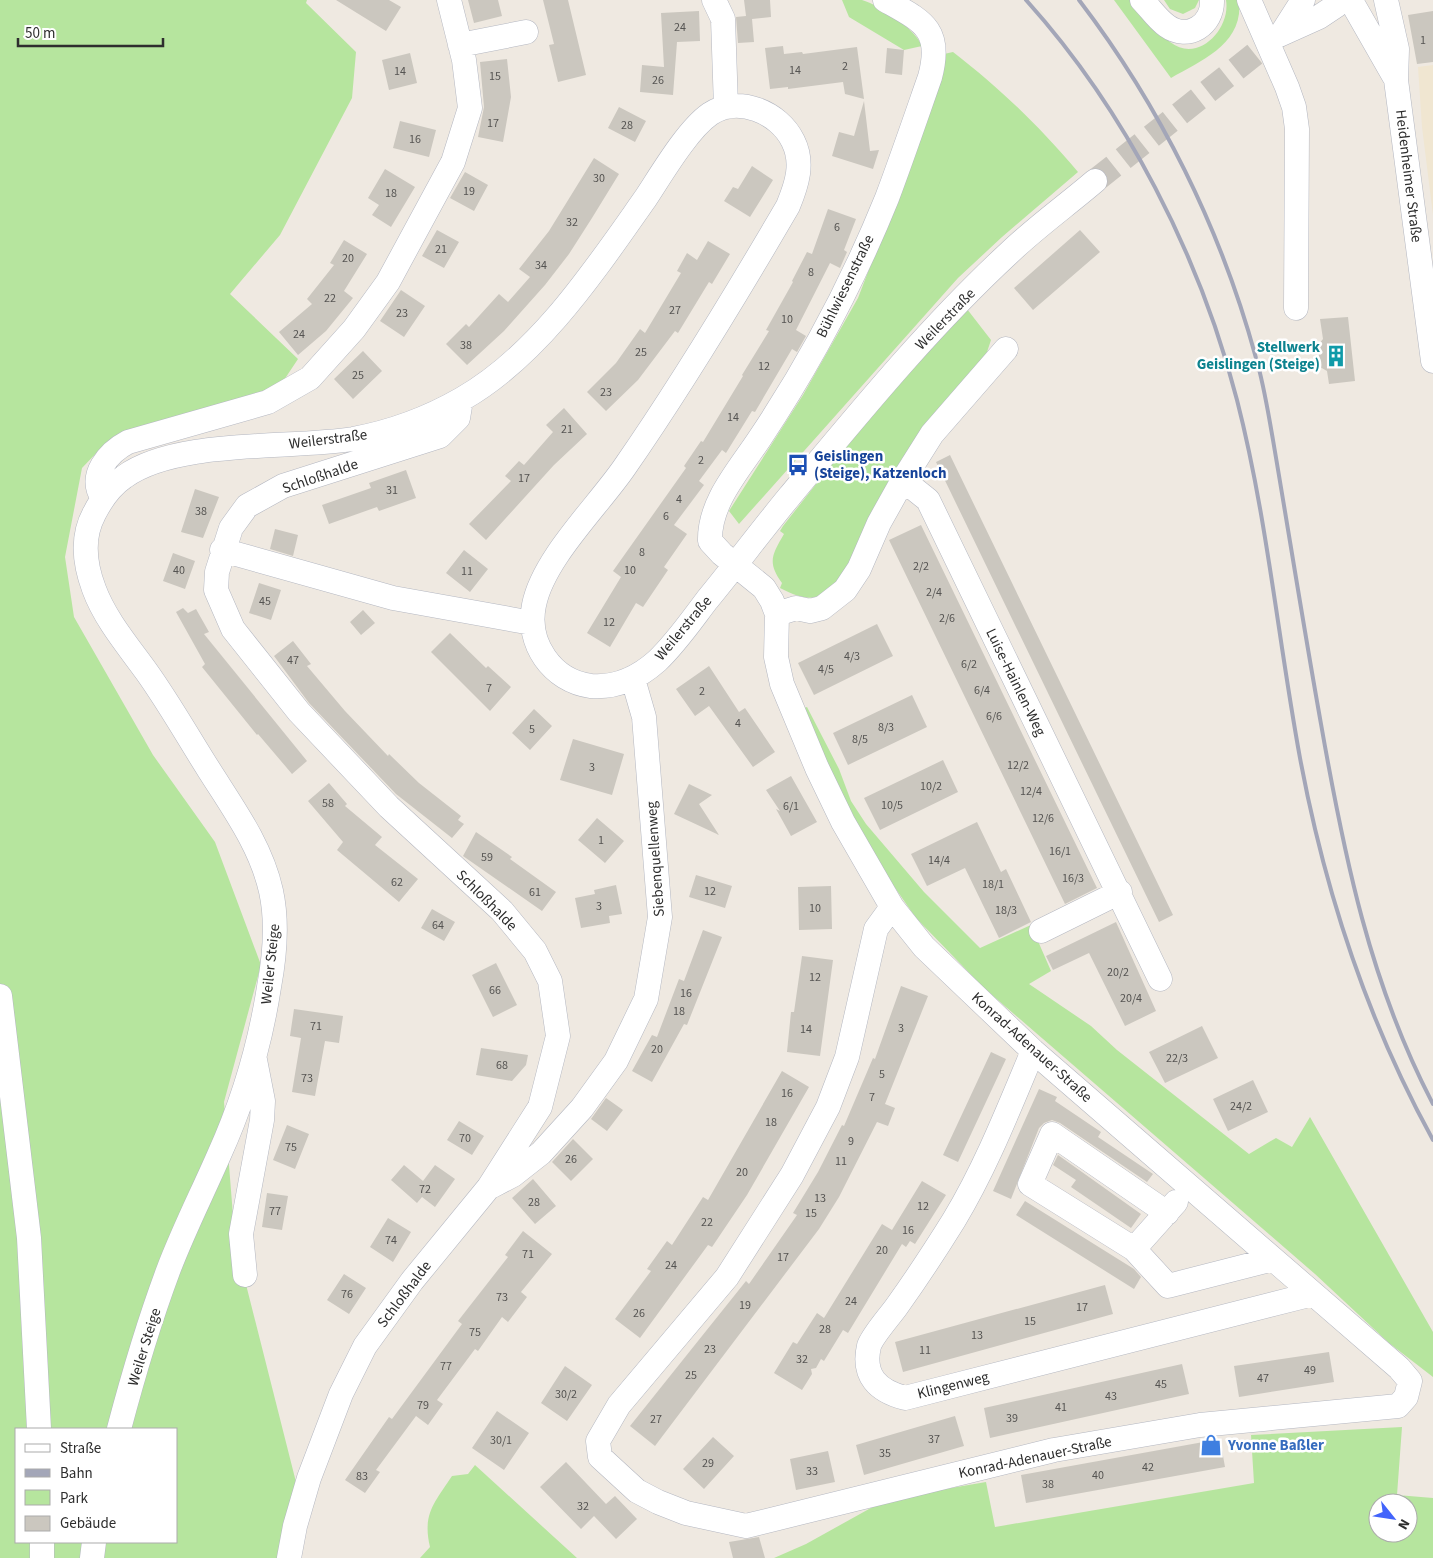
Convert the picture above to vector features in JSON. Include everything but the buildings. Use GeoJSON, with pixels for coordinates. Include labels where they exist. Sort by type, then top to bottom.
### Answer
{"type":"FeatureCollection","features":[{"type":"Feature","properties":{"kind":"street"},"geometry":{"type":"LineString","coordinates":[[103,498],[97,484],[100,471],[107,457],[117,448],[128,442],[268,402],[310,378],[349,336],[388,282],[453,162],[470,108],[460,45],[449,0]]}},
{"type":"Feature","properties":{"kind":"street"},"geometry":{"type":"LineString","coordinates":[[714,0],[723,20],[726,107]]}},
{"type":"Feature","properties":{"kind":"street","name":"Bühlwiesenstraße"},"geometry":{"type":"LineString","coordinates":[[736,565],[710,541],[710,524],[720,498],[796,384],[845,290],[886,199],[930,77],[934,60],[934,46],[930,32],[919,19],[885,0]]}},
{"type":"Feature","properties":{"kind":"street"},"geometry":{"type":"LineString","coordinates":[[1142,0],[1166,25],[1176,31],[1183,31],[1200,28],[1207,21],[1211,13],[1212,0]]}},
{"type":"Feature","properties":{"kind":"street"},"geometry":{"type":"LineString","coordinates":[[1248,0],[1294,107],[1297,129],[1296,308]]}},
{"type":"Feature","properties":{"kind":"street"},"geometry":{"type":"LineString","coordinates":[[1303,0],[1280,34],[1347,3]]}},
{"type":"Feature","properties":{"kind":"street","name":"Heidenheimer Straße"},"geometry":{"type":"LineString","coordinates":[[1386,0],[1397,49],[1396,80],[1432,336],[1433,361]]}},
{"type":"Feature","properties":{"kind":"street","name":"Heidenheimer Straße"},"geometry":{"type":"LineString","coordinates":[[1347,3],[1396,80]]}},
{"type":"Feature","properties":{"kind":"street"},"geometry":{"type":"LineString","coordinates":[[460,45],[526,32]]}},
{"type":"Feature","properties":{"kind":"street","name":"Weilerstraße"},"geometry":{"type":"LineString","coordinates":[[103,498],[124,477],[154,462],[193,452],[351,439],[390,430],[429,416],[461,400],[486,384],[519,356],[564,308],[601,262],[696,129],[711,114],[726,107],[744,106],[763,112],[779,123],[791,136],[798,154],[799,172],[796,187],[788,206],[719,324],[623,470],[552,562],[541,583],[534,604],[532,623],[537,644],[546,661],[557,672],[575,682],[593,686],[613,685],[633,679],[655,662],[676,640],[823,456],[918,346],[1009,252],[1095,181]]}},
{"type":"Feature","properties":{"kind":"street"},"geometry":{"type":"LineString","coordinates":[[777,614],[796,608],[810,611],[822,608],[845,590],[859,569],[879,523],[932,434],[1006,348]]}},
{"type":"Feature","properties":{"kind":"street","name":"Schloßhalde"},"geometry":{"type":"LineString","coordinates":[[290,1558],[295,1526],[309,1478],[341,1394],[365,1346],[412,1281],[489,1187],[540,1107],[558,1036],[550,981],[535,951],[502,911],[388,807],[299,712],[233,629],[216,590],[217,572],[222,550],[231,528],[247,506],[283,486],[440,436],[451,428],[458,418],[461,400]]}},
{"type":"Feature","properties":{"kind":"street","name":"Luise-Hainlen-Weg"},"geometry":{"type":"LineString","coordinates":[[903,480],[928,500],[1120,892],[1160,979]]}},
{"type":"Feature","properties":{"kind":"street","name":"Weiler Steige"},"geometry":{"type":"LineString","coordinates":[[103,498],[90,522],[86,541],[85,559],[96,594],[117,630],[160,690],[257,850],[268,882],[275,918],[274,952],[267,1002],[254,1056],[227,1138],[168,1270],[145,1339],[120,1428]]}},
{"type":"Feature","properties":{"kind":"street"},"geometry":{"type":"LineString","coordinates":[[222,550],[393,598],[532,623]]}},
{"type":"Feature","properties":{"kind":"street","name":"Konrad-Adenauer-Straße"},"geometry":{"type":"LineString","coordinates":[[736,565],[764,588],[777,614],[776,657],[782,684],[842,822],[892,907],[924,947],[1033,1051],[1399,1368],[1410,1381],[1406,1397],[1398,1406],[1200,1425],[1054,1450],[746,1526],[686,1513],[658,1502],[637,1491],[600,1457],[598,1441],[619,1405],[727,1277],[792,1175],[828,1107],[847,1058],[876,929],[892,907]]}},
{"type":"Feature","properties":{"kind":"street","name":"Siebenquellenweg"},"geometry":{"type":"LineString","coordinates":[[489,1187],[513,1175],[540,1153],[582,1108],[616,1061],[646,999],[660,917],[644,717],[633,679]]}},
{"type":"Feature","properties":{"kind":"street"},"geometry":{"type":"LineString","coordinates":[[1042,931],[1120,892]]}},
{"type":"Feature","properties":{"kind":"street"},"geometry":{"type":"LineString","coordinates":[[0,996],[29,1238],[39,1428]]}},
{"type":"Feature","properties":{"kind":"street","name":"Klingenweg"},"geometry":{"type":"LineString","coordinates":[[1033,1051],[1000,1129],[955,1219],[913,1284],[869,1345],[868,1369],[879,1388],[890,1394],[905,1398],[1313,1294]]}},
{"type":"Feature","properties":{"kind":"street"},"geometry":{"type":"LineString","coordinates":[[245,1274],[241,1234],[262,1120],[263,1101],[254,1056]]}},
{"type":"Feature","properties":{"kind":"street"},"geometry":{"type":"LineString","coordinates":[[1167,1213],[1052,1134],[1030,1184],[1134,1249],[1168,1286],[1273,1259]]}},
{"type":"Feature","properties":{"kind":"street"},"geometry":{"type":"LineString","coordinates":[[1134,1249],[1190,1187]]}},
{"type":"Feature","properties":{"kind":"street"},"geometry":{"type":"LineString","coordinates":[[42,1543],[42,1558]]}},
{"type":"Feature","properties":{"kind":"street"},"geometry":{"type":"LineString","coordinates":[[92,1558],[94,1543]]}},
{"type":"Feature","properties":{"kind":"shaded area"},"geometry":{"type":"Polygon","coordinates":[[[1433,65],[1433,215],[1422,127],[1418,67],[1433,65]]]}},
{"type":"Feature","properties":{"kind":"green space"},"geometry":{"type":"Polygon","coordinates":[[[0,0],[307,0],[306,3],[356,52],[352,98],[280,235],[230,294],[298,359],[282,383],[216,410],[148,428],[104,445],[82,468],[65,557],[74,617],[153,755],[215,842],[261,965],[224,1102],[235,1241],[297,1486],[279,1558],[0,1558],[0,0]]]}},
{"type":"Feature","properties":{"kind":"green space"},"geometry":{"type":"Polygon","coordinates":[[[842,0],[862,0],[878,7],[905,25],[922,46],[904,50],[849,17],[842,0]]]}},
{"type":"Feature","properties":{"kind":"green space"},"geometry":{"type":"Polygon","coordinates":[[[1114,0],[1134,0],[1160,33],[1170,42],[1181,48],[1191,49],[1201,46],[1218,32],[1226,11],[1226,0],[1239,0],[1239,15],[1235,28],[1218,49],[1171,78],[1114,0]]]}},
{"type":"Feature","properties":{"kind":"green space"},"geometry":{"type":"Polygon","coordinates":[[[1164,0],[1199,0],[1195,8],[1183,14],[1170,9],[1164,0]]]}},
{"type":"Feature","properties":{"kind":"green space"},"geometry":{"type":"Polygon","coordinates":[[[953,52],[988,80],[1019,109],[1078,172],[1002,237],[958,278],[739,524],[729,511],[803,395],[858,298],[893,207],[944,54],[953,52]]]}},
{"type":"Feature","properties":{"kind":"green space"},"geometry":{"type":"Polygon","coordinates":[[[967,309],[991,340],[987,352],[851,566],[828,591],[820,595],[804,597],[780,588],[782,583],[774,569],[773,558],[784,534],[780,531],[783,526],[869,417],[967,309]]]}},
{"type":"Feature","properties":{"kind":"green space"},"geometry":{"type":"Polygon","coordinates":[[[807,707],[839,769],[851,801],[866,824],[924,892],[980,948],[1031,925],[1051,971],[1029,984],[1091,1026],[1117,1050],[1249,1154],[1276,1138],[1292,1147],[1310,1117],[1433,1332],[1433,1377],[1389,1343],[1315,1274],[984,988],[916,918],[868,849],[801,709],[807,707]]]}},
{"type":"Feature","properties":{"kind":"green space"},"geometry":{"type":"Polygon","coordinates":[[[1402,1427],[1397,1493],[1368,1493],[1368,1543],[1418,1543],[1418,1497],[1433,1498],[1433,1558],[774,1558],[806,1544],[887,1499],[986,1482],[995,1527],[1254,1483],[1251,1435],[1402,1427]]]}},
{"type":"Feature","properties":{"kind":"green space"},"geometry":{"type":"Polygon","coordinates":[[[475,1465],[577,1558],[420,1558],[430,1547],[428,1526],[435,1501],[452,1476],[468,1474],[475,1465]]]}},
{"type":"Feature","properties":{"kind":"tunnel"},"geometry":{"type":"LineString","coordinates":[[1095,181],[1279,35]]}},
{"type":"Feature","properties":{"kind":"railway"},"geometry":{"type":"LineString","coordinates":[[1026,0],[1062,43],[1096,89],[1127,137],[1180,239],[1202,292],[1237,400],[1247,444],[1264,533],[1300,758],[1322,857],[1351,954],[1369,1002],[1409,1095],[1433,1140]]}},
{"type":"Feature","properties":{"kind":"railway"},"geometry":{"type":"LineString","coordinates":[[1079,0],[1136,83],[1185,170],[1206,216],[1242,310],[1266,399],[1321,724],[1350,870],[1376,966],[1392,1012],[1411,1059],[1433,1104]]}},
{"type":"Feature","properties":{"kind":"place","name":"Stellwerk Geislingen (Steige)"},"geometry":{"type":"Point","coordinates":[1336,356]}},
{"type":"Feature","properties":{"kind":"place","name":"Geislingen (Steige), Katzenloch"},"geometry":{"type":"Point","coordinates":[798,465]}},
{"type":"Feature","properties":{"kind":"place","name":"Yvonne Baßler"},"geometry":{"type":"Point","coordinates":[1211,1445]}}]}
